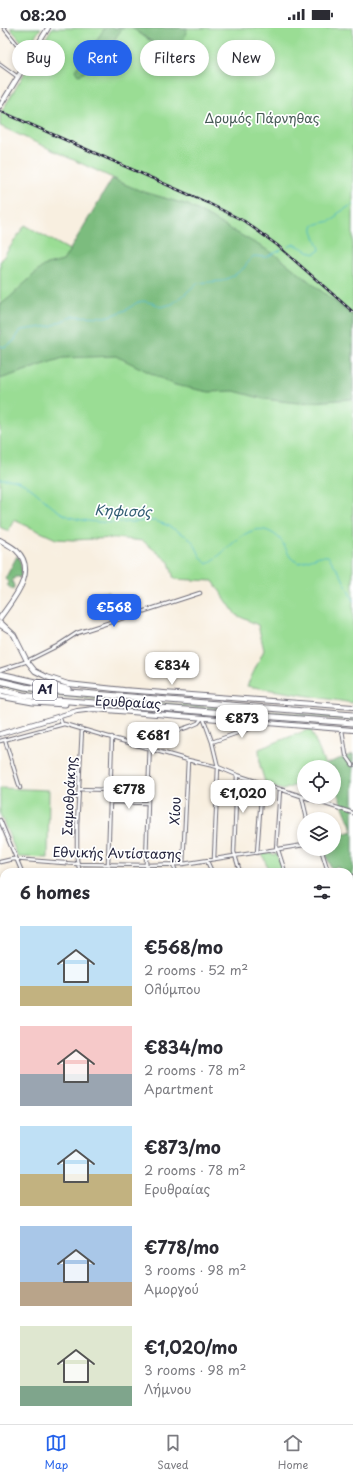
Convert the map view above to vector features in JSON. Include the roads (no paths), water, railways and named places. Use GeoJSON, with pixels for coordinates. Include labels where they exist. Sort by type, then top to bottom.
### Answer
{"type":"FeatureCollection","features":[{"type":"Feature","properties":{"kind":"highway"},"geometry":{"type":"LineString","coordinates":[[0,674],[91,693]]}},
{"type":"Feature","properties":{"kind":"highway","name":"Α1"},"geometry":{"type":"LineString","coordinates":[[0,681],[43,690],[353,715]]}},
{"type":"Feature","properties":{"kind":"highway","name":"Α1"},"geometry":{"type":"LineString","coordinates":[[0,690],[42,698],[353,724]]}},
{"type":"Feature","properties":{"kind":"highway"},"geometry":{"type":"LineString","coordinates":[[0,696],[43,703],[70,704],[90,702]]}},
{"type":"Feature","properties":{"kind":"main road"},"geometry":{"type":"LineString","coordinates":[[41,40],[48,28]]}},
{"type":"Feature","properties":{"kind":"main road"},"geometry":{"type":"LineString","coordinates":[[0,106],[18,77]]}},
{"type":"Feature","properties":{"kind":"main road"},"geometry":{"type":"LineString","coordinates":[[0,540],[19,553],[24,563],[25,571],[24,580],[0,618]]}},
{"type":"Feature","properties":{"kind":"main road"},"geometry":{"type":"LineString","coordinates":[[0,622],[18,640],[27,661],[32,668],[38,673],[53,679],[75,685],[353,708]]}},
{"type":"Feature","properties":{"kind":"main road"},"geometry":{"type":"LineString","coordinates":[[1,627],[10,631]]}},
{"type":"Feature","properties":{"kind":"main road","name":"Ερυθραίας"},"geometry":{"type":"LineString","coordinates":[[0,734],[78,711],[101,709],[353,730]]}},
{"type":"Feature","properties":{"kind":"street"},"geometry":{"type":"LineString","coordinates":[[4,28],[14,40]]}},
{"type":"Feature","properties":{"kind":"street"},"geometry":{"type":"LineString","coordinates":[[0,64],[18,77]]}},
{"type":"Feature","properties":{"kind":"street"},"geometry":{"type":"LineString","coordinates":[[0,670],[27,661],[77,633],[200,593]]}},
{"type":"Feature","properties":{"kind":"street"},"geometry":{"type":"LineString","coordinates":[[59,716],[62,724]]}},
{"type":"Feature","properties":{"kind":"street"},"geometry":{"type":"LineString","coordinates":[[139,745],[198,723],[203,717]]}},
{"type":"Feature","properties":{"kind":"street"},"geometry":{"type":"LineString","coordinates":[[203,717],[212,742],[218,767],[214,859]]}},
{"type":"Feature","properties":{"kind":"street"},"geometry":{"type":"LineString","coordinates":[[212,742],[257,726],[258,722]]}},
{"type":"Feature","properties":{"kind":"street"},"geometry":{"type":"LineString","coordinates":[[0,741],[62,724],[149,747],[188,760],[218,767],[297,795]]}},
{"type":"Feature","properties":{"kind":"street","name":"Σαμοθράκης"},"geometry":{"type":"LineString","coordinates":[[77,864],[77,826],[82,729]]}},
{"type":"Feature","properties":{"kind":"street"},"geometry":{"type":"LineString","coordinates":[[342,729],[346,755],[353,765]]}},
{"type":"Feature","properties":{"kind":"street"},"geometry":{"type":"LineString","coordinates":[[108,864],[112,737]]}},
{"type":"Feature","properties":{"kind":"street"},"geometry":{"type":"LineString","coordinates":[[5,740],[20,788]]}},
{"type":"Feature","properties":{"kind":"street"},"geometry":{"type":"LineString","coordinates":[[146,868],[150,740]]}},
{"type":"Feature","properties":{"kind":"street","name":"Χίου"},"geometry":{"type":"LineString","coordinates":[[183,864],[188,760]]}},
{"type":"Feature","properties":{"kind":"street"},"geometry":{"type":"LineString","coordinates":[[238,775],[235,856],[239,868]]}},
{"type":"Feature","properties":{"kind":"street"},"geometry":{"type":"LineString","coordinates":[[257,853],[262,783]]}},
{"type":"Feature","properties":{"kind":"street"},"geometry":{"type":"LineString","coordinates":[[79,789],[110,790]]}},
{"type":"Feature","properties":{"kind":"street"},"geometry":{"type":"LineString","coordinates":[[280,789],[277,850],[284,868]]}},
{"type":"Feature","properties":{"kind":"street"},"geometry":{"type":"LineString","coordinates":[[110,802],[148,803]]}},
{"type":"Feature","properties":{"kind":"street"},"geometry":{"type":"LineString","coordinates":[[325,804],[353,813]]}},
{"type":"Feature","properties":{"kind":"street"},"geometry":{"type":"LineString","coordinates":[[0,820],[20,868]]}},
{"type":"Feature","properties":{"kind":"street","name":"Εθνικής Αντίστασης"},"geometry":{"type":"LineString","coordinates":[[0,862],[16,859],[77,864],[183,864],[297,846]]}},
{"type":"Feature","properties":{"kind":"street"},"geometry":{"type":"LineString","coordinates":[[324,856],[328,868]]}},
{"type":"Feature","properties":{"kind":"street"},"geometry":{"type":"LineString","coordinates":[[207,861],[210,868]]}},
{"type":"Feature","properties":{"kind":"street"},"geometry":{"type":"LineString","coordinates":[[77,864],[78,868]]}},
{"type":"Feature","properties":{"kind":"street"},"geometry":{"type":"LineString","coordinates":[[173,864],[174,868]]}},
{"type":"Feature","properties":{"kind":"waterway"},"geometry":{"type":"LineString","coordinates":[[288,247],[294,244],[314,254],[320,250],[313,232],[313,226],[333,220],[336,218],[337,214],[353,204]]}},
{"type":"Feature","properties":{"kind":"waterway"},"geometry":{"type":"LineString","coordinates":[[0,346],[5,347],[14,341],[21,330],[51,326],[73,316],[105,317],[128,309],[136,303],[143,301],[161,307],[172,304],[197,283],[222,281],[233,276],[244,268],[249,260],[254,256],[266,257],[281,250]]}},
{"type":"Feature","properties":{"kind":"waterway","name":"Κηφισός"},"geometry":{"type":"LineString","coordinates":[[0,479],[12,480],[29,487],[60,512],[77,519],[108,522],[155,521],[166,525],[190,539],[202,559],[207,564],[241,537],[250,532],[259,530],[269,532],[280,539],[291,558],[299,563],[320,556],[328,556],[341,575],[353,601]]}},
{"type":"Feature","properties":{"kind":"railway"},"geometry":{"type":"LineString","coordinates":[[0,111],[208,203],[244,221],[277,245],[353,312]]}},
{"type":"Feature","properties":{"kind":"park label","name":"Δρυμός Πάρνηθας"},"geometry":{"type":"Point","coordinates":[262,118]}}]}
